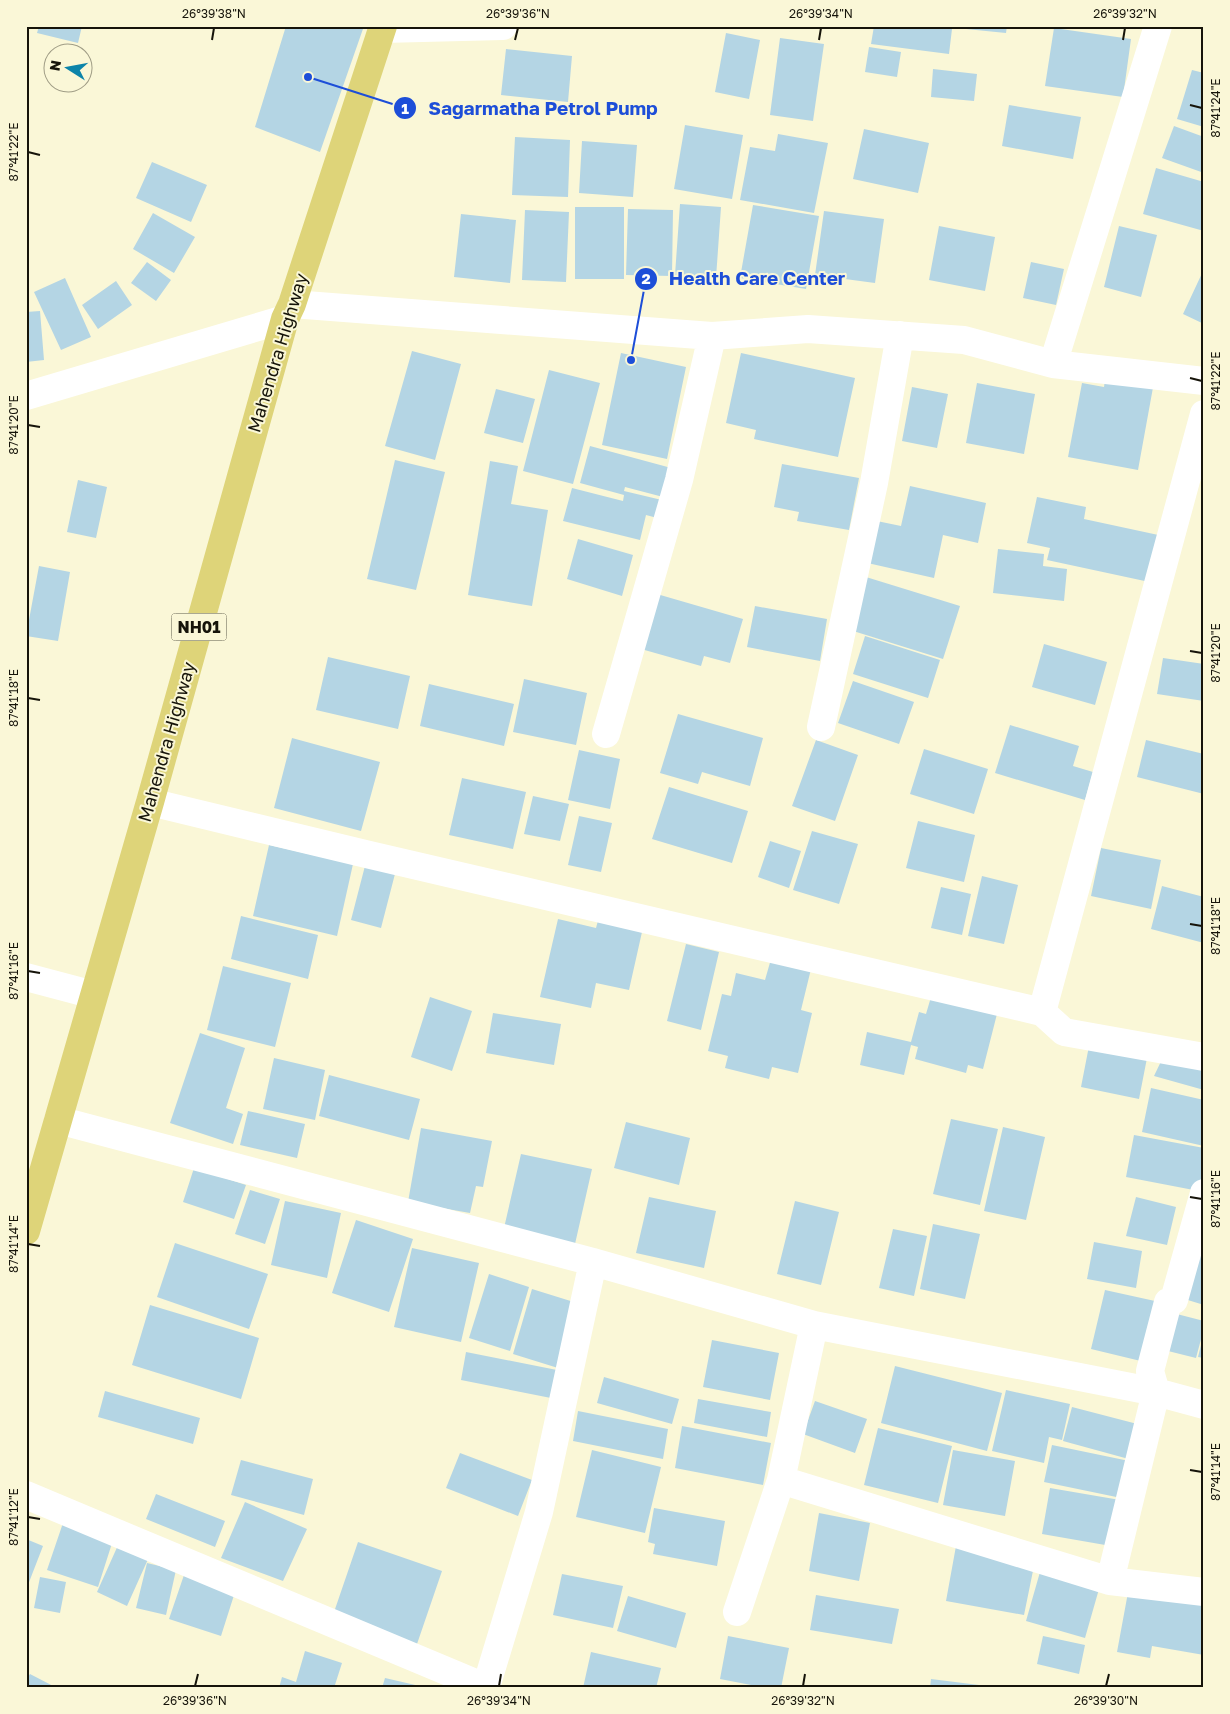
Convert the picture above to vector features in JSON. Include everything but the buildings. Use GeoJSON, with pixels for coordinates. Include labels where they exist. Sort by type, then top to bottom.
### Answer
{"type":"FeatureCollection","features":[{"type":"Feature","properties":{"kind":"highway","name":"Mahendra Highway"},"geometry":{"type":"LineString","coordinates":[[26,1231],[150,802],[288,311],[382,28]]}},
{"type":"Feature","properties":{"kind":"street"},"geometry":{"type":"LineString","coordinates":[[382,28],[503,26]]}},
{"type":"Feature","properties":{"kind":"street"},"geometry":{"type":"LineString","coordinates":[[1053,364],[1158,26]]}},
{"type":"Feature","properties":{"kind":"street"},"geometry":{"type":"LineString","coordinates":[[26,396],[288,311],[712,336],[808,329],[900,335],[964,340],[1053,364],[1204,381]]}},
{"type":"Feature","properties":{"kind":"street"},"geometry":{"type":"LineString","coordinates":[[821,727],[874,483],[900,335]]}},
{"type":"Feature","properties":{"kind":"street"},"geometry":{"type":"LineString","coordinates":[[606,734],[679,480],[712,336]]}},
{"type":"Feature","properties":{"kind":"street"},"geometry":{"type":"LineString","coordinates":[[1042,1012],[1204,414]]}},
{"type":"Feature","properties":{"kind":"street"},"geometry":{"type":"LineString","coordinates":[[150,802],[1042,1012],[1064,1032],[1204,1057]]}},
{"type":"Feature","properties":{"kind":"street"},"geometry":{"type":"LineString","coordinates":[[26,977],[94,996]]}},
{"type":"Feature","properties":{"kind":"street"},"geometry":{"type":"LineString","coordinates":[[58,1120],[593,1262],[814,1325],[1156,1392],[1204,1405]]}},
{"type":"Feature","properties":{"kind":"street"},"geometry":{"type":"LineString","coordinates":[[1110,1581],[1156,1392],[1150,1371],[1168,1302],[1174,1300],[1204,1193]]}},
{"type":"Feature","properties":{"kind":"street"},"geometry":{"type":"LineString","coordinates":[[26,1495],[487,1687],[539,1512],[593,1262]]}},
{"type":"Feature","properties":{"kind":"street"},"geometry":{"type":"LineString","coordinates":[[737,1612],[781,1480],[814,1325]]}},
{"type":"Feature","properties":{"kind":"street"},"geometry":{"type":"LineString","coordinates":[[781,1480],[1110,1581],[1204,1592]]}},
{"type":"Feature","properties":{"kind":"place","name":"Sagarmatha Petrol Pump"},"geometry":{"type":"Point","coordinates":[308,77]}},
{"type":"Feature","properties":{"kind":"place","name":"Health Care Center"},"geometry":{"type":"Point","coordinates":[631,360]}}]}
